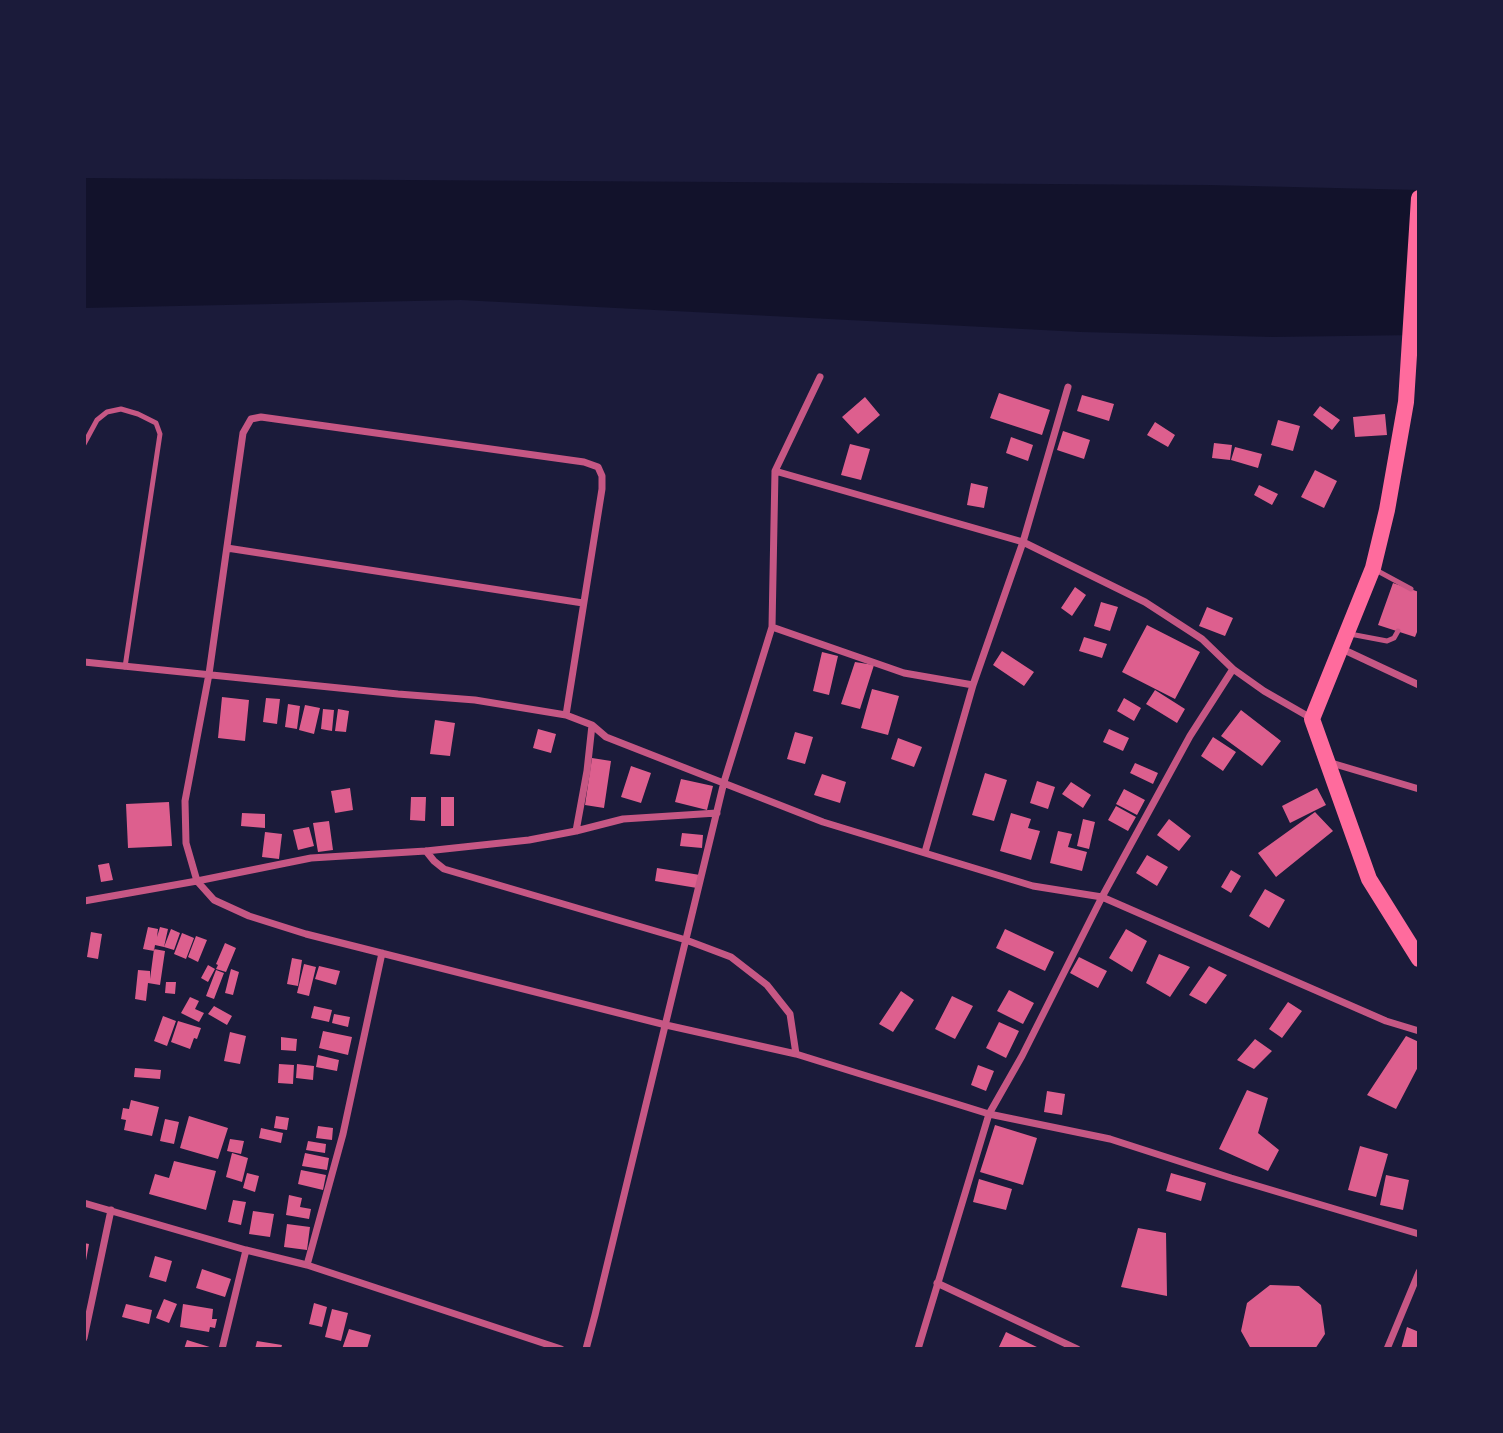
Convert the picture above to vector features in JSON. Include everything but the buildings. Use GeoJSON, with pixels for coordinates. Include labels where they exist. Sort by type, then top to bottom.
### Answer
{"type":"FeatureCollection","features":[{"type":"Feature","properties":{"kind":"main road"},"geometry":{"type":"LineString","coordinates":[[1419,198],[1405,402],[1387,510],[1373,568],[1312,719],[1369,879],[1419,959]]}},
{"type":"Feature","properties":{"kind":"street"},"geometry":{"type":"LineString","coordinates":[[586,1349],[724,782],[772,627],[775,471],[820,377]]}},
{"type":"Feature","properties":{"kind":"street"},"geometry":{"type":"LineString","coordinates":[[925,852],[973,685],[1023,542],[1068,387]]}},
{"type":"Feature","properties":{"kind":"street"},"geometry":{"type":"LineString","coordinates":[[566,715],[602,489],[602,476],[598,467],[584,462],[261,417],[251,419],[243,433],[209,674],[185,801],[186,843],[197,881],[214,900],[249,916],[306,934],[666,1025],[796,1054],[989,1114],[1110,1139],[1419,1234]]}},
{"type":"Feature","properties":{"kind":"street"},"geometry":{"type":"LineString","coordinates":[[775,471],[1023,542],[1145,602],[1202,639],[1233,669],[1264,691],[1312,719]]}},
{"type":"Feature","properties":{"kind":"street"},"geometry":{"type":"LineString","coordinates":[[227,548],[583,603]]}},
{"type":"Feature","properties":{"kind":"street"},"geometry":{"type":"LineString","coordinates":[[772,627],[904,673],[973,685]]}},
{"type":"Feature","properties":{"kind":"street"},"geometry":{"type":"LineString","coordinates":[[1343,641],[1419,685]]}},
{"type":"Feature","properties":{"kind":"street"},"geometry":{"type":"LineString","coordinates":[[84,662],[475,700],[566,715],[592,725],[606,737],[823,822],[1033,886],[1102,897],[1386,1021],[1419,1031]]}},
{"type":"Feature","properties":{"kind":"street"},"geometry":{"type":"LineString","coordinates":[[918,1349],[989,1114],[1022,1056],[1102,897],[1190,736],[1233,669]]}},
{"type":"Feature","properties":{"kind":"street"},"geometry":{"type":"LineString","coordinates":[[576,831],[592,725]]}},
{"type":"Feature","properties":{"kind":"street"},"geometry":{"type":"LineString","coordinates":[[1327,761],[1419,789]]}},
{"type":"Feature","properties":{"kind":"street"},"geometry":{"type":"LineString","coordinates":[[84,901],[311,858],[426,851],[529,840],[623,819],[717,813]]}},
{"type":"Feature","properties":{"kind":"street"},"geometry":{"type":"LineString","coordinates":[[426,851],[444,869],[686,940],[731,957],[767,985],[790,1014],[796,1054]]}},
{"type":"Feature","properties":{"kind":"street"},"geometry":{"type":"LineString","coordinates":[[307,1265],[343,1134],[382,953]]}},
{"type":"Feature","properties":{"kind":"street"},"geometry":{"type":"LineString","coordinates":[[84,1203],[307,1265],[561,1349]]}},
{"type":"Feature","properties":{"kind":"street"},"geometry":{"type":"LineString","coordinates":[[84,1338],[111,1210]]}},
{"type":"Feature","properties":{"kind":"street"},"geometry":{"type":"LineString","coordinates":[[222,1349],[246,1250]]}},
{"type":"Feature","properties":{"kind":"street"},"geometry":{"type":"LineString","coordinates":[[1387,1349],[1419,1272]]}},
{"type":"Feature","properties":{"kind":"street"},"geometry":{"type":"LineString","coordinates":[[937,1283],[1077,1349]]}},
{"type":"Feature","properties":{"kind":"lane"},"geometry":{"type":"LineString","coordinates":[[84,444],[97,420],[107,412],[121,410],[138,414],[156,423],[160,434],[125,667]]}},
{"type":"Feature","properties":{"kind":"lane"},"geometry":{"type":"LineString","coordinates":[[1373,568],[1411,589]]}},
{"type":"Feature","properties":{"kind":"lane"},"geometry":{"type":"LineString","coordinates":[[1343,641],[1387,641],[1394,638],[1398,631]]}},
{"type":"Feature","properties":{"kind":"shaded area"},"geometry":{"type":"Polygon","coordinates":[[[84,178],[1209,185],[1419,190],[1419,335],[1272,337],[1081,332],[461,300],[84,308],[84,178]]]}}]}
